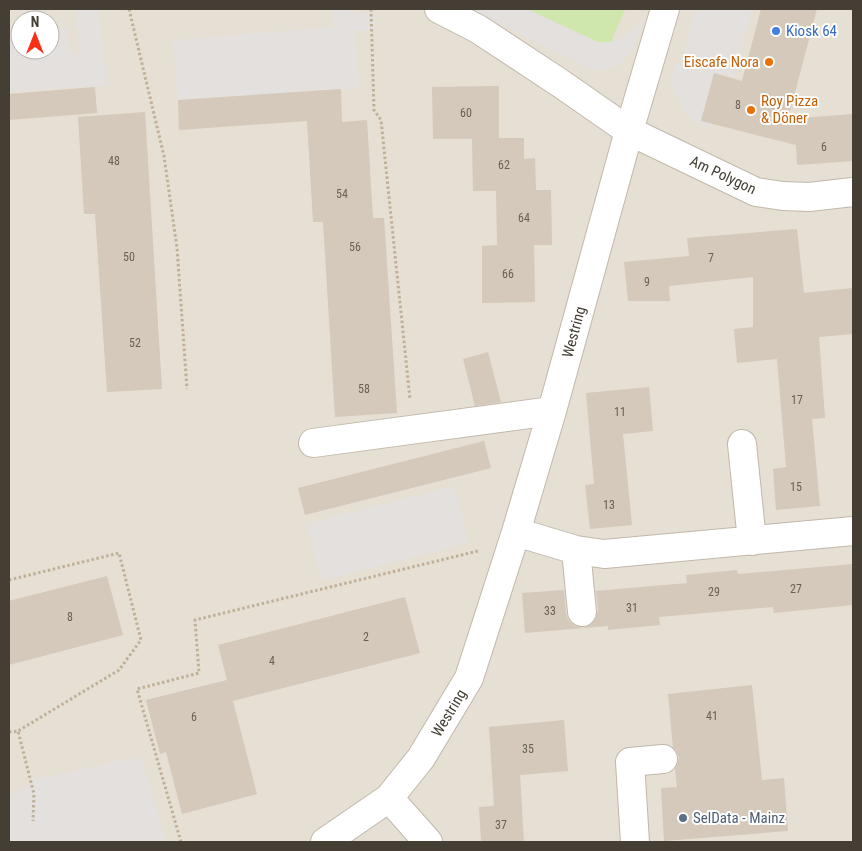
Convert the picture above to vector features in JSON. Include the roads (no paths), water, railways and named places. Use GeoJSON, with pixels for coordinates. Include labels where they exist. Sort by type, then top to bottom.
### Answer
{"type":"FeatureCollection","features":[{"type":"Feature","properties":{"kind":"street"},"geometry":{"type":"LineString","coordinates":[[439,9],[478,30],[560,83],[629,131]]}},
{"type":"Feature","properties":{"kind":"street","name":"Westring"},"geometry":{"type":"LineString","coordinates":[[325,842],[389,798],[421,758],[469,678],[552,411],[629,131],[665,9]]}},
{"type":"Feature","properties":{"kind":"street","name":"Am Polygon"},"geometry":{"type":"LineString","coordinates":[[629,131],[756,192],[809,197],[853,192]]}},
{"type":"Feature","properties":{"kind":"street"},"geometry":{"type":"LineString","coordinates":[[312,443],[552,411]]}},
{"type":"Feature","properties":{"kind":"street"},"geometry":{"type":"LineString","coordinates":[[742,444],[752,541]]}},
{"type":"Feature","properties":{"kind":"street"},"geometry":{"type":"LineString","coordinates":[[512,543],[604,554],[853,531]]}},
{"type":"Feature","properties":{"kind":"street"},"geometry":{"type":"LineString","coordinates":[[576,550],[582,612]]}},
{"type":"Feature","properties":{"kind":"street"},"geometry":{"type":"LineString","coordinates":[[635,842],[630,762],[663,759]]}},
{"type":"Feature","properties":{"kind":"street"},"geometry":{"type":"LineString","coordinates":[[389,798],[428,842]]}},
{"type":"Feature","properties":{"kind":"place","name":"Kiosk 64"},"geometry":{"type":"Point","coordinates":[776,31]}},
{"type":"Feature","properties":{"kind":"place","name":"Eiscafe Nora"},"geometry":{"type":"Point","coordinates":[769,62]}},
{"type":"Feature","properties":{"kind":"place","name":"Roy Pizza & Döner"},"geometry":{"type":"Point","coordinates":[751,110]}},
{"type":"Feature","properties":{"kind":"place","name":"SelData - Mainz"},"geometry":{"type":"Point","coordinates":[683,818]}}]}
